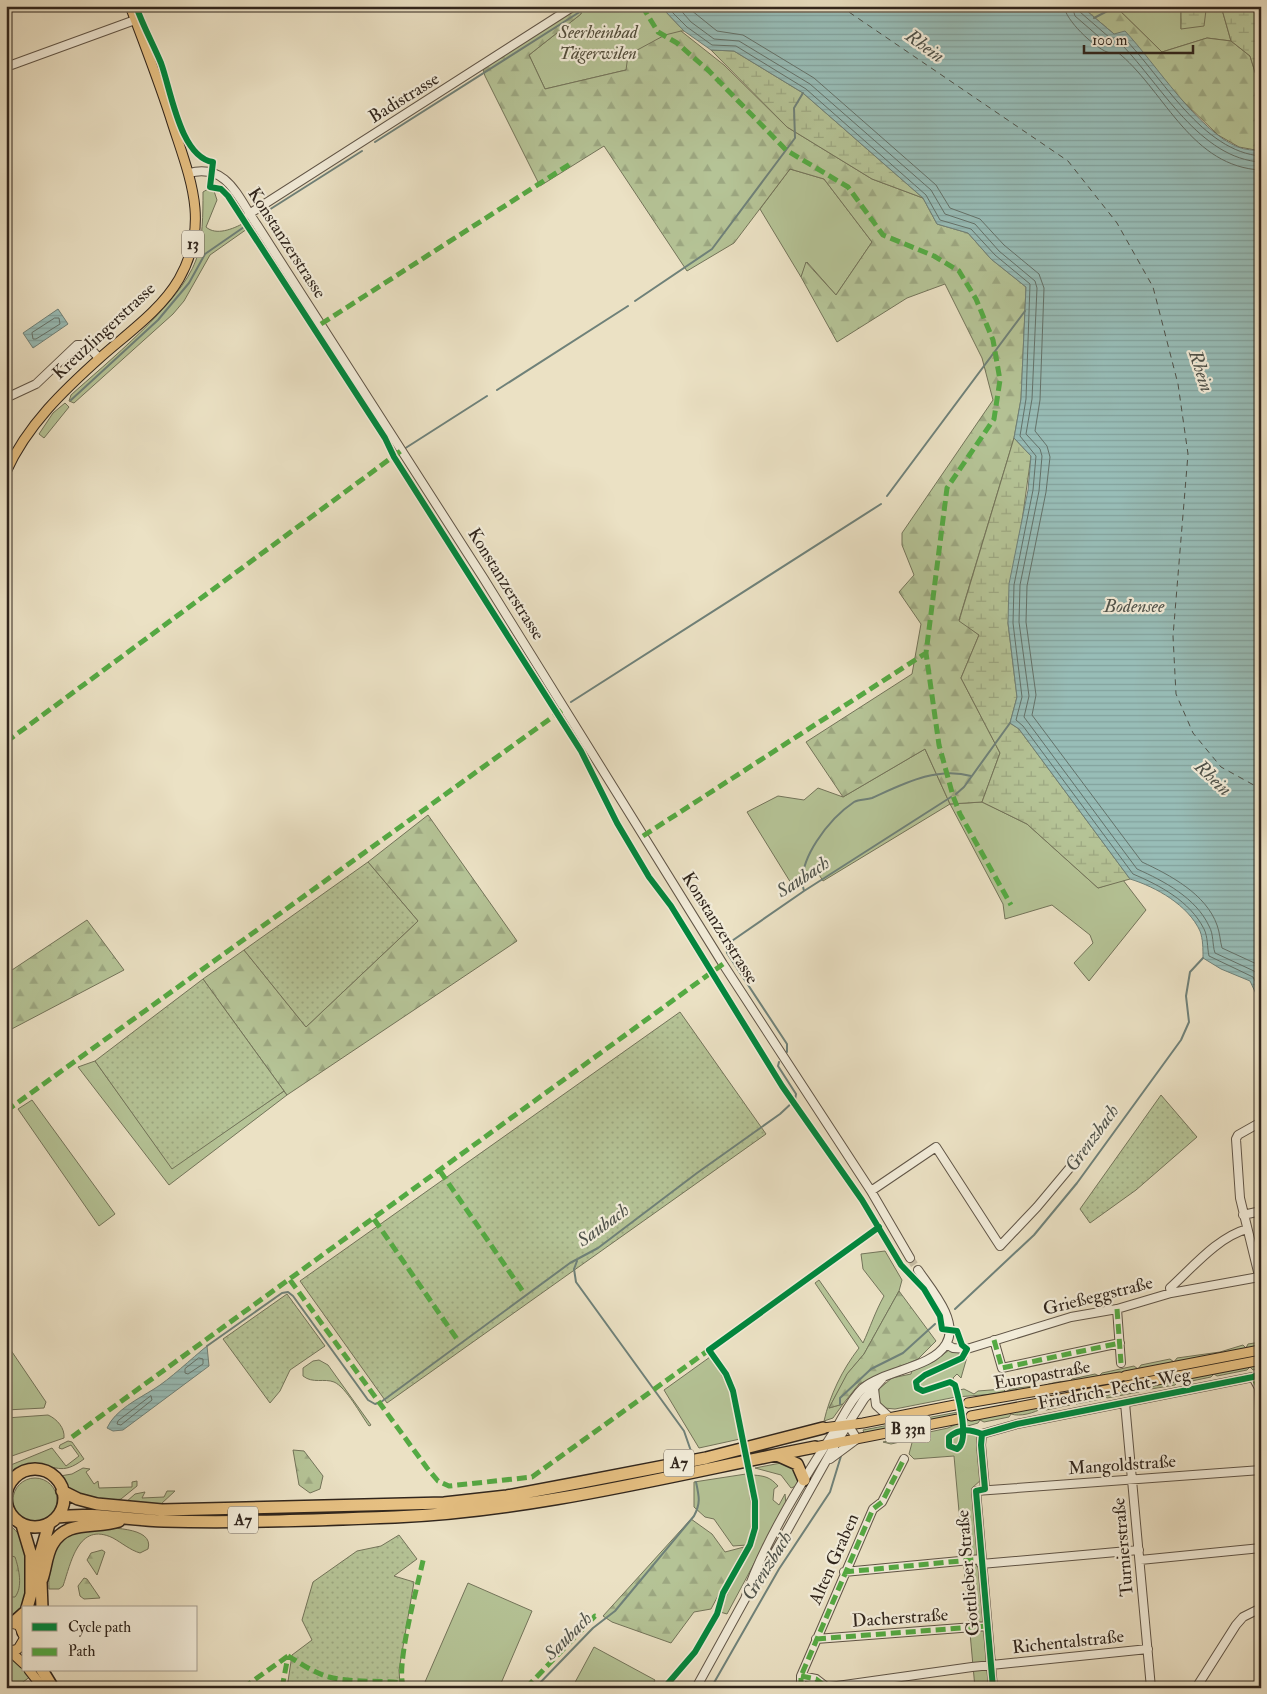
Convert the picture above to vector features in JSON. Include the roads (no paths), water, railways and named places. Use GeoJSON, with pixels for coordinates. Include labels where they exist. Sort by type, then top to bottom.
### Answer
{"type":"FeatureCollection","features":[{"type":"Feature","properties":{"kind":"highway","name":"A7"},"geometry":{"type":"LineString","coordinates":[[820,1446],[532,1502],[452,1513],[394,1517],[206,1522],[123,1519],[77,1514],[53,1520],[34,1528],[22,1525],[12,1516],[7,1506],[9,1480],[24,1470],[42,1470],[52,1474],[62,1491],[78,1499],[97,1504],[176,1510],[444,1503],[528,1493],[832,1433]]}},
{"type":"Feature","properties":{"kind":"highway"},"geometry":{"type":"LineString","coordinates":[[775,1455],[797,1464],[804,1480]]}},
{"type":"Feature","properties":{"kind":"highway"},"geometry":{"type":"LineString","coordinates":[[42,1606],[41,1548],[53,1520],[63,1504],[62,1491]]}},
{"type":"Feature","properties":{"kind":"highway"},"geometry":{"type":"LineString","coordinates":[[42,1579],[51,1548],[62,1533],[76,1526],[103,1525],[123,1519]]}},
{"type":"Feature","properties":{"kind":"highway","name":"A7"},"geometry":{"type":"LineString","coordinates":[[22,1525],[31,1555],[31,1594],[28,1606]]}},
{"type":"Feature","properties":{"kind":"highway"},"geometry":{"type":"LineString","coordinates":[[38,1606],[41,1594]]}},
{"type":"Feature","properties":{"kind":"highway"},"geometry":{"type":"LineString","coordinates":[[10,1622],[22,1614]]}},
{"type":"Feature","properties":{"kind":"highway"},"geometry":{"type":"LineString","coordinates":[[43,1672],[53,1688]]}},
{"type":"Feature","properties":{"kind":"main road","name":"13"},"geometry":{"type":"LineString","coordinates":[[130,6],[160,82],[189,173]]}},
{"type":"Feature","properties":{"kind":"main road","name":"Kreuzlingerstrasse"},"geometry":{"type":"LineString","coordinates":[[6,472],[36,422],[62,394],[162,302],[185,268],[196,228],[196,203],[189,173]]}},
{"type":"Feature","properties":{"kind":"main road","name":"Europastraße"},"geometry":{"type":"LineString","coordinates":[[968,1403],[1260,1355]]}},
{"type":"Feature","properties":{"kind":"main road","name":"Europastraße"},"geometry":{"type":"LineString","coordinates":[[971,1416],[1124,1386],[1260,1355]]}},
{"type":"Feature","properties":{"kind":"main road","name":"B 33n"},"geometry":{"type":"LineString","coordinates":[[889,1418],[956,1405]]}},
{"type":"Feature","properties":{"kind":"main road"},"geometry":{"type":"LineString","coordinates":[[847,1426],[889,1418]]}},
{"type":"Feature","properties":{"kind":"main road","name":"B 33n"},"geometry":{"type":"LineString","coordinates":[[832,1433],[857,1439],[958,1419]]}},
{"type":"Feature","properties":{"kind":"main road","name":"B 33n"},"geometry":{"type":"LineString","coordinates":[[820,1446],[832,1433],[847,1426]]}},
{"type":"Feature","properties":{"kind":"main road"},"geometry":{"type":"LineString","coordinates":[[10,1622],[22,1636]]}},
{"type":"Feature","properties":{"kind":"main road"},"geometry":{"type":"LineString","coordinates":[[9,1652],[18,1649],[22,1639]]}},
{"type":"Feature","properties":{"kind":"main road"},"geometry":{"type":"LineString","coordinates":[[9,1652],[22,1662]]}},
{"type":"Feature","properties":{"kind":"main road"},"geometry":{"type":"LineString","coordinates":[[31,1672],[43,1688]]}},
{"type":"Feature","properties":{"kind":"main road"},"geometry":{"type":"LineString","coordinates":[[38,1672],[49,1688]]}},
{"type":"Feature","properties":{"kind":"street","name":"Badistrasse"},"geometry":{"type":"LineString","coordinates":[[248,214],[574,6]]}},
{"type":"Feature","properties":{"kind":"street"},"geometry":{"type":"LineString","coordinates":[[6,67],[135,20]]}},
{"type":"Feature","properties":{"kind":"street","name":"Konstanzerstrasse"},"geometry":{"type":"LineString","coordinates":[[189,173],[203,170],[218,174],[229,184],[540,668],[778,1051],[871,1191],[910,1258]]}},
{"type":"Feature","properties":{"kind":"street"},"geometry":{"type":"LineString","coordinates":[[6,398],[41,381],[77,345],[86,345],[100,358]]}},
{"type":"Feature","properties":{"kind":"street"},"geometry":{"type":"LineString","coordinates":[[1260,1281],[1240,1198],[1236,1139],[1238,1135],[1261,1122]]}},
{"type":"Feature","properties":{"kind":"street"},"geometry":{"type":"LineString","coordinates":[[871,1191],[936,1147],[1000,1246],[1037,1207],[1073,1164]]}},
{"type":"Feature","properties":{"kind":"street"},"geometry":{"type":"LineString","coordinates":[[1243,1215],[1261,1211]]}},
{"type":"Feature","properties":{"kind":"street"},"geometry":{"type":"LineString","coordinates":[[1171,1293],[1170,1288],[1205,1256],[1234,1232],[1248,1229]]}},
{"type":"Feature","properties":{"kind":"street"},"geometry":{"type":"LineString","coordinates":[[824,1466],[832,1433],[846,1410],[864,1388],[928,1360],[946,1344],[950,1330],[946,1314],[918,1270]]}},
{"type":"Feature","properties":{"kind":"street","name":"Grießeggstraße"},"geometry":{"type":"LineString","coordinates":[[946,1344],[953,1348],[967,1348],[1071,1317],[1117,1310],[1171,1293],[1260,1281]]}},
{"type":"Feature","properties":{"kind":"street"},"geometry":{"type":"LineString","coordinates":[[1117,1310],[1121,1363]]}},
{"type":"Feature","properties":{"kind":"street"},"geometry":{"type":"LineString","coordinates":[[994,1340],[1002,1368],[1120,1344]]}},
{"type":"Feature","properties":{"kind":"street","name":"Friedrich-Pecht-Weg"},"geometry":{"type":"LineString","coordinates":[[982,1434],[1017,1424],[1253,1377],[1259,1388],[1261,1432]]}},
{"type":"Feature","properties":{"kind":"street"},"geometry":{"type":"LineString","coordinates":[[832,1433],[847,1426],[884,1378]]}},
{"type":"Feature","properties":{"kind":"street"},"geometry":{"type":"LineString","coordinates":[[874,1389],[876,1405],[889,1418]]}},
{"type":"Feature","properties":{"kind":"street","name":"Turnierstraße"},"geometry":{"type":"LineString","coordinates":[[1125,1403],[1151,1688]]}},
{"type":"Feature","properties":{"kind":"street"},"geometry":{"type":"LineString","coordinates":[[696,1688],[745,1599],[764,1572],[824,1466],[837,1452],[857,1439],[847,1426],[846,1410]]}},
{"type":"Feature","properties":{"kind":"street","name":"Gottlieber Straße"},"geometry":{"type":"LineString","coordinates":[[982,1434],[981,1445],[985,1489],[976,1491],[993,1688]]}},
{"type":"Feature","properties":{"kind":"street"},"geometry":{"type":"LineString","coordinates":[[745,1599],[753,1574],[804,1480],[820,1446]]}},
{"type":"Feature","properties":{"kind":"street","name":"Alten Graben"},"geometry":{"type":"LineString","coordinates":[[801,1688],[801,1676],[844,1572],[873,1508],[882,1502],[904,1459]]}},
{"type":"Feature","properties":{"kind":"street","name":"Mangoldstraße"},"geometry":{"type":"LineString","coordinates":[[985,1489],[1261,1470]]}},
{"type":"Feature","properties":{"kind":"street"},"geometry":{"type":"LineString","coordinates":[[1140,1560],[1261,1548]]}},
{"type":"Feature","properties":{"kind":"street"},"geometry":{"type":"LineString","coordinates":[[844,1572],[1139,1550]]}},
{"type":"Feature","properties":{"kind":"street"},"geometry":{"type":"LineString","coordinates":[[1196,1688],[1236,1625],[1243,1617],[1261,1608]]}},
{"type":"Feature","properties":{"kind":"street","name":"Dacherstraße"},"geometry":{"type":"LineString","coordinates":[[816,1639],[987,1626]]}},
{"type":"Feature","properties":{"kind":"street","name":"Richentalstraße"},"geometry":{"type":"LineString","coordinates":[[824,1687],[991,1665],[1148,1650]]}},
{"type":"Feature","properties":{"kind":"street"},"geometry":{"type":"LineString","coordinates":[[801,1676],[816,1679],[824,1687]]}},
{"type":"Feature","properties":{"kind":"water","name":"Bodensee"},"geometry":{"type":"Polygon","coordinates":[[[665,6],[1081,6],[1114,34],[1125,31],[1178,95],[1208,127],[1223,139],[1238,147],[1261,151],[1261,998],[1257,996],[1250,981],[1221,969],[1203,958],[1200,931],[1188,913],[1160,892],[1130,879],[1019,729],[1010,723],[1017,697],[1008,623],[1009,584],[1028,490],[1031,456],[1014,438],[1021,399],[1026,287],[991,259],[968,233],[937,224],[923,198],[803,93],[734,51],[711,50],[684,31],[666,12],[665,6]]]}},
{"type":"Feature","properties":{"kind":"water"},"geometry":{"type":"Polygon","coordinates":[[[58,309],[68,324],[33,348],[23,333],[58,309]]]}},
{"type":"Feature","properties":{"kind":"water"},"geometry":{"type":"Polygon","coordinates":[[[207,1346],[209,1366],[123,1430],[113,1431],[107,1428],[121,1410],[154,1389],[207,1346]]]}},
{"type":"Feature","properties":{"kind":"waterway"},"geometry":{"type":"LineString","coordinates":[[375,142],[589,6]]}},
{"type":"Feature","properties":{"kind":"waterway"},"geometry":{"type":"LineString","coordinates":[[1094,18],[1117,6]]}},
{"type":"Feature","properties":{"kind":"waterway"},"geometry":{"type":"LineString","coordinates":[[635,301],[712,249],[795,138],[794,108],[803,93]]}},
{"type":"Feature","properties":{"kind":"waterway"},"geometry":{"type":"LineString","coordinates":[[261,215],[362,151]]}},
{"type":"Feature","properties":{"kind":"waterway"},"geometry":{"type":"LineString","coordinates":[[71,400],[158,320],[189,283],[205,254],[244,227]]}},
{"type":"Feature","properties":{"kind":"waterway"},"geometry":{"type":"LineString","coordinates":[[497,390],[628,306]]}},
{"type":"Feature","properties":{"kind":"waterway"},"geometry":{"type":"LineString","coordinates":[[887,496],[1025,311]]}},
{"type":"Feature","properties":{"kind":"waterway"},"geometry":{"type":"LineString","coordinates":[[404,449],[487,396]]}},
{"type":"Feature","properties":{"kind":"waterway"},"geometry":{"type":"LineString","coordinates":[[571,702],[881,504]]}},
{"type":"Feature","properties":{"kind":"waterway","name":"Saubach"},"geometry":{"type":"LineString","coordinates":[[956,794],[964,787],[1010,723]]}},
{"type":"Feature","properties":{"kind":"waterway"},"geometry":{"type":"LineString","coordinates":[[804,891],[805,867],[817,841],[835,818],[854,802],[872,798],[908,782],[933,775],[946,773],[971,776]]}},
{"type":"Feature","properties":{"kind":"waterway","name":"Saubach"},"geometry":{"type":"LineString","coordinates":[[787,1052],[787,1044],[727,953],[726,945],[804,891],[951,797]]}},
{"type":"Feature","properties":{"kind":"waterway","name":"Grenzbach"},"geometry":{"type":"LineString","coordinates":[[955,1309],[1034,1235],[1077,1183],[1181,1040],[1189,1022],[1186,996],[1190,972],[1203,958]]}},
{"type":"Feature","properties":{"kind":"waterway"},"geometry":{"type":"LineString","coordinates":[[207,1346],[282,1293],[288,1292],[293,1296],[368,1400],[375,1404],[381,1402],[570,1263],[598,1248],[697,1173],[780,1114],[795,1100],[796,1094],[778,1066],[779,1062]]}},
{"type":"Feature","properties":{"kind":"waterway","name":"Saubach"},"geometry":{"type":"LineString","coordinates":[[577,1261],[574,1269],[576,1282],[684,1431],[692,1454]]}},
{"type":"Feature","properties":{"kind":"waterway","name":"Grenzbach"},"geometry":{"type":"LineString","coordinates":[[840,1404],[840,1398],[871,1369],[903,1353],[935,1324]]}},
{"type":"Feature","properties":{"kind":"waterway","name":"Grenzbach"},"geometry":{"type":"LineString","coordinates":[[711,1688],[779,1569],[830,1492],[841,1456]]}},
{"type":"Feature","properties":{"kind":"waterway","name":"Saubach"},"geometry":{"type":"LineString","coordinates":[[535,1688],[593,1628],[615,1611],[694,1516],[699,1499],[696,1482]]}},
{"type":"Feature","properties":{"kind":"tunnel"},"geometry":{"type":"LineString","coordinates":[[910,1258],[918,1270]]}},
{"type":"Feature","properties":{"kind":"park label","name":"Seerheinbad Tägerwilen"},"geometry":{"type":"Point","coordinates":[598,42]}},
{"type":"Feature","properties":{"kind":"water label","name":"Rhein"},"geometry":{"type":"Point","coordinates":[925,46]}},
{"type":"Feature","properties":{"kind":"water label","name":"Rhein"},"geometry":{"type":"Point","coordinates":[1201,371]}},
{"type":"Feature","properties":{"kind":"water label","name":"Rhein"},"geometry":{"type":"Point","coordinates":[1213,778]}}]}
